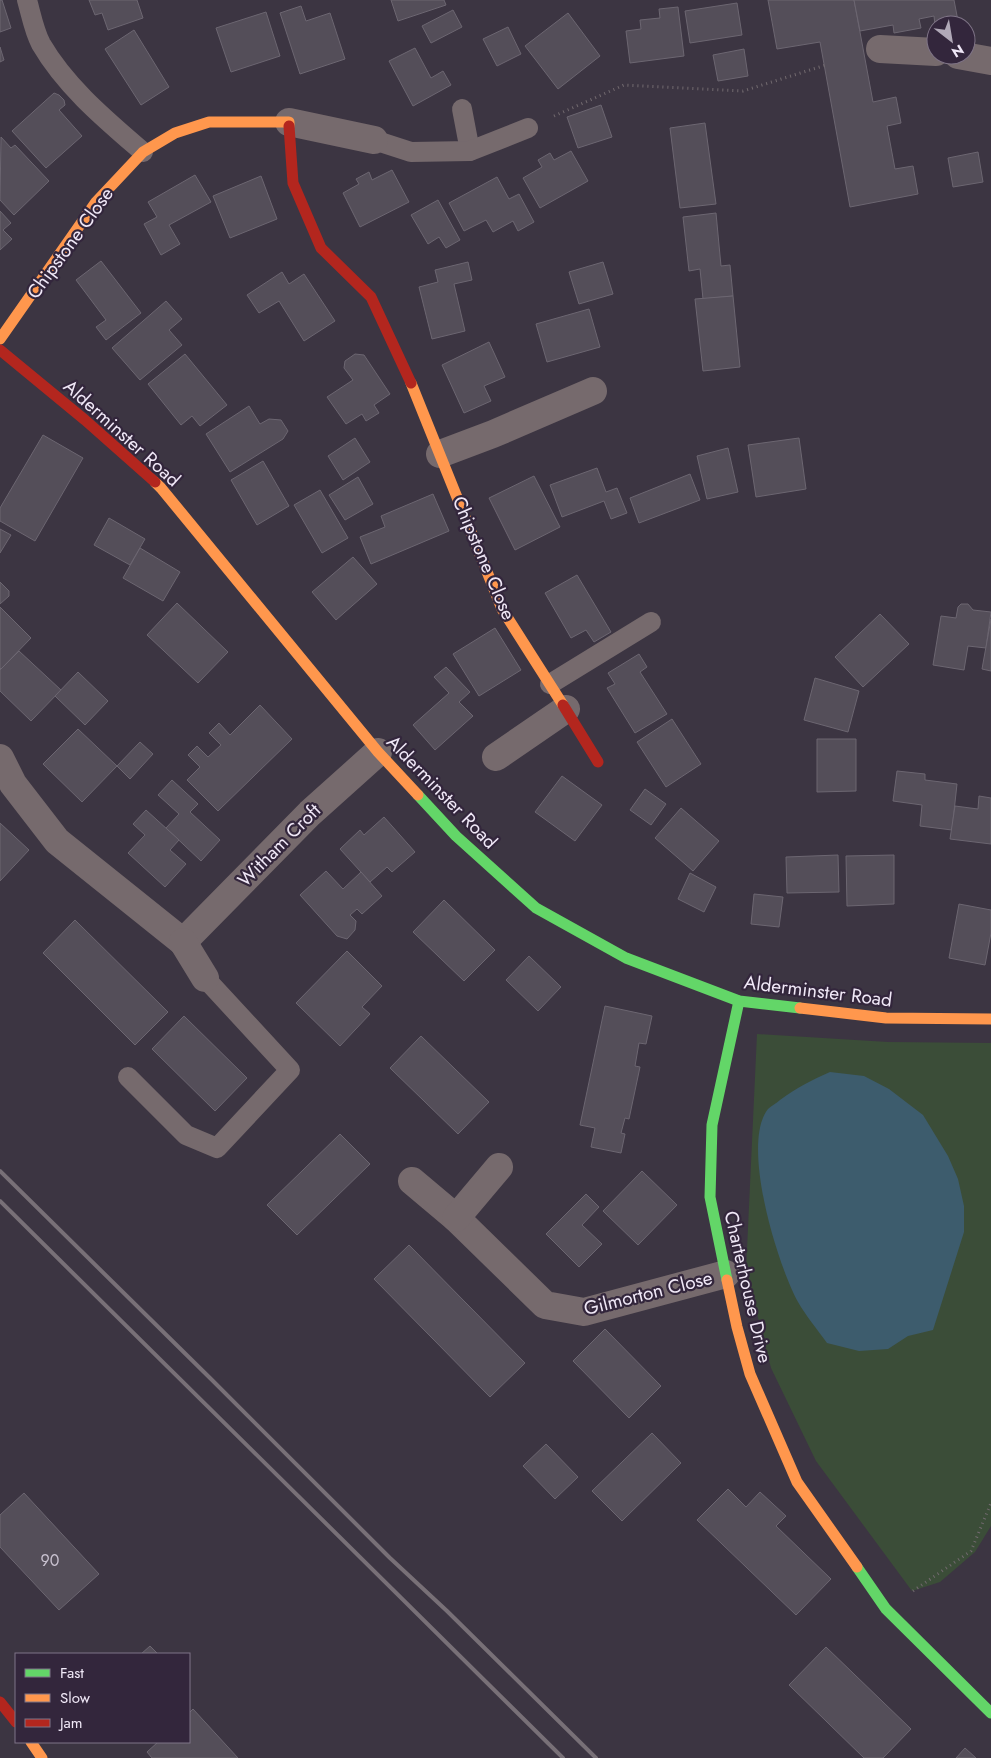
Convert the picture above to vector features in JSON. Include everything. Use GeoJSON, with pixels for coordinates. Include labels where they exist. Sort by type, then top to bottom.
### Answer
{"type":"FeatureCollection","features":[{"type":"Feature","properties":{"kind":"street"},"geometry":{"type":"LineString","coordinates":[[880,49],[926,51]]}},
{"type":"Feature","properties":{"kind":"street"},"geometry":{"type":"LineString","coordinates":[[976,58],[991,61]]}},
{"type":"Feature","properties":{"kind":"street","name":"Chipstone Close"},"geometry":{"type":"LineString","coordinates":[[0,339],[96,202],[143,152],[175,133],[209,122],[289,122],[374,140]]}},
{"type":"Feature","properties":{"kind":"street","name":"Chipstone Close"},"geometry":{"type":"LineString","coordinates":[[289,122],[293,183],[321,248],[370,297],[400,357],[502,609],[598,762]]}},
{"type":"Feature","properties":{"kind":"street","name":"Alderminster Road"},"geometry":{"type":"LineString","coordinates":[[0,350],[85,420],[160,488],[378,752],[456,836],[536,908],[626,958],[740,1001],[886,1018],[991,1019]]}},
{"type":"Feature","properties":{"kind":"street"},"geometry":{"type":"LineString","coordinates":[[440,454],[493,434],[593,391]]}},
{"type":"Feature","properties":{"kind":"street"},"geometry":{"type":"LineString","coordinates":[[496,756],[566,709]]}},
{"type":"Feature","properties":{"kind":"street","name":"Witham Croft"},"geometry":{"type":"LineString","coordinates":[[183,942],[310,813],[378,752]]}},
{"type":"Feature","properties":{"kind":"street"},"geometry":{"type":"LineString","coordinates":[[0,758],[13,784],[57,841],[183,942],[205,978]]}},
{"type":"Feature","properties":{"kind":"street","name":"Charterhouse Drive"},"geometry":{"type":"LineString","coordinates":[[740,1001],[712,1125],[710,1197],[737,1327],[750,1374],[797,1482],[886,1609],[991,1713]]}},
{"type":"Feature","properties":{"kind":"street"},"geometry":{"type":"LineString","coordinates":[[456,1218],[499,1168]]}},
{"type":"Feature","properties":{"kind":"street","name":"Gilmorton Close"},"geometry":{"type":"LineString","coordinates":[[412,1180],[456,1218],[545,1305],[584,1312],[726,1274]]}},
{"type":"Feature","properties":{"kind":"street"},"geometry":{"type":"LineString","coordinates":[[0,1702],[15,1721]]}},
{"type":"Feature","properties":{"kind":"street"},"geometry":{"type":"LineString","coordinates":[[32,1743],[42,1758]]}},
{"type":"Feature","properties":{"kind":"lane"},"geometry":{"type":"LineString","coordinates":[[27,0],[40,42],[63,76],[98,113],[143,152]]}},
{"type":"Feature","properties":{"kind":"lane"},"geometry":{"type":"LineString","coordinates":[[462,109],[470,150]]}},
{"type":"Feature","properties":{"kind":"lane"},"geometry":{"type":"LineString","coordinates":[[374,140],[411,152],[470,150],[528,128]]}},
{"type":"Feature","properties":{"kind":"lane"},"geometry":{"type":"LineString","coordinates":[[550,684],[651,622]]}},
{"type":"Feature","properties":{"kind":"lane"},"geometry":{"type":"LineString","coordinates":[[128,1077],[186,1135],[217,1148],[290,1070],[205,978]]}},
{"type":"Feature","properties":{"kind":"path"},"geometry":{"type":"LineString","coordinates":[[528,128],[624,85],[743,91],[826,65]]}},
{"type":"Feature","properties":{"kind":"path"},"geometry":{"type":"LineString","coordinates":[[886,1609],[971,1551],[991,1503]]}},
{"type":"Feature","properties":{"kind":"green space"},"geometry":{"type":"Polygon","coordinates":[[[757,1034],[888,1042],[991,1043],[991,1526],[975,1552],[940,1582],[912,1591],[816,1461],[771,1368],[746,1271],[757,1034]]]}},
{"type":"Feature","properties":{"kind":"water"},"geometry":{"type":"Polygon","coordinates":[[[830,1072],[864,1076],[889,1089],[923,1115],[948,1156],[958,1179],[964,1206],[964,1232],[933,1330],[908,1336],[888,1349],[859,1351],[827,1343],[801,1307],[790,1285],[772,1234],[765,1205],[758,1149],[760,1126],[768,1109],[798,1088],[830,1072]]]}},
{"type":"Feature","properties":{"kind":"building"},"geometry":{"type":"Polygon","coordinates":[[[0,0],[2,0],[11,28],[0,32],[0,0]]]}},
{"type":"Feature","properties":{"kind":"building"},"geometry":{"type":"Polygon","coordinates":[[[89,0],[137,0],[143,18],[108,30],[102,13],[95,15],[89,0]]]}},
{"type":"Feature","properties":{"kind":"building"},"geometry":{"type":"Polygon","coordinates":[[[391,0],[444,0],[446,5],[398,21],[391,0]]]}},
{"type":"Feature","properties":{"kind":"building"},"geometry":{"type":"Polygon","coordinates":[[[768,0],[854,0],[873,102],[896,97],[901,123],[887,126],[895,169],[913,166],[918,194],[850,207],[820,42],[777,49],[768,0]]]}},
{"type":"Feature","properties":{"kind":"building"},"geometry":{"type":"Polygon","coordinates":[[[854,0],[954,0],[957,15],[926,15],[926,18],[919,19],[921,28],[894,33],[893,25],[860,31],[854,0]]]}},
{"type":"Feature","properties":{"kind":"building"},"geometry":{"type":"Polygon","coordinates":[[[737,3],[742,35],[690,43],[685,11],[737,3]]]}},
{"type":"Feature","properties":{"kind":"building"},"geometry":{"type":"Polygon","coordinates":[[[301,6],[306,21],[330,13],[345,59],[300,74],[280,13],[301,6]]]}},
{"type":"Feature","properties":{"kind":"building"},"geometry":{"type":"Polygon","coordinates":[[[678,7],[684,56],[630,63],[626,31],[641,29],[640,20],[660,18],[659,9],[678,7]]]}},
{"type":"Feature","properties":{"kind":"building"},"geometry":{"type":"Polygon","coordinates":[[[453,10],[462,27],[431,43],[422,26],[453,10]]]}},
{"type":"Feature","properties":{"kind":"building"},"geometry":{"type":"Polygon","coordinates":[[[266,12],[280,56],[231,72],[216,28],[266,12]]]}},
{"type":"Feature","properties":{"kind":"building"},"geometry":{"type":"Polygon","coordinates":[[[568,13],[600,56],[558,89],[525,46],[568,13]]]}},
{"type":"Feature","properties":{"kind":"building"},"geometry":{"type":"Polygon","coordinates":[[[508,27],[521,54],[497,66],[483,39],[508,27]]]}},
{"type":"Feature","properties":{"kind":"building"},"geometry":{"type":"Polygon","coordinates":[[[134,30],[169,87],[141,105],[105,49],[134,30]]]}},
{"type":"Feature","properties":{"kind":"building"},"geometry":{"type":"Polygon","coordinates":[[[0,47],[4,60],[0,62],[0,47]]]}},
{"type":"Feature","properties":{"kind":"building"},"geometry":{"type":"Polygon","coordinates":[[[415,48],[431,78],[443,71],[451,85],[413,106],[389,61],[415,48]]]}},
{"type":"Feature","properties":{"kind":"building"},"geometry":{"type":"Polygon","coordinates":[[[744,49],[748,76],[718,81],[713,55],[744,49]]]}},
{"type":"Feature","properties":{"kind":"building"},"geometry":{"type":"Polygon","coordinates":[[[54,93],[64,100],[65,105],[59,110],[82,136],[46,168],[12,131],[54,93]]]}},
{"type":"Feature","properties":{"kind":"building"},"geometry":{"type":"Polygon","coordinates":[[[601,105],[612,137],[578,148],[567,117],[601,105]]]}},
{"type":"Feature","properties":{"kind":"building"},"geometry":{"type":"Polygon","coordinates":[[[705,123],[716,204],[680,208],[670,128],[705,123]]]}},
{"type":"Feature","properties":{"kind":"building"},"geometry":{"type":"Polygon","coordinates":[[[1,137],[11,148],[15,145],[49,181],[14,215],[0,200],[1,137]]]}},
{"type":"Feature","properties":{"kind":"building"},"geometry":{"type":"Polygon","coordinates":[[[571,151],[588,181],[540,208],[523,178],[542,167],[538,160],[550,153],[554,160],[571,151]]]}},
{"type":"Feature","properties":{"kind":"building"},"geometry":{"type":"Polygon","coordinates":[[[978,152],[983,182],[953,187],[948,158],[978,152]]]}},
{"type":"Feature","properties":{"kind":"building"},"geometry":{"type":"Polygon","coordinates":[[[392,170],[409,202],[360,227],[343,193],[359,184],[356,179],[369,172],[372,180],[392,170]]]}},
{"type":"Feature","properties":{"kind":"building"},"geometry":{"type":"Polygon","coordinates":[[[195,175],[211,202],[169,225],[180,244],[161,255],[144,224],[157,217],[148,202],[195,175]]]}},
{"type":"Feature","properties":{"kind":"building"},"geometry":{"type":"Polygon","coordinates":[[[261,176],[277,219],[230,238],[213,196],[261,176]]]}},
{"type":"Feature","properties":{"kind":"building"},"geometry":{"type":"Polygon","coordinates":[[[497,177],[509,199],[519,194],[534,222],[518,231],[513,221],[493,232],[486,220],[464,231],[449,203],[497,177]]]}},
{"type":"Feature","properties":{"kind":"building"},"geometry":{"type":"Polygon","coordinates":[[[438,200],[460,240],[446,248],[439,237],[428,244],[411,215],[438,200]]]}},
{"type":"Feature","properties":{"kind":"building"},"geometry":{"type":"Polygon","coordinates":[[[0,211],[11,223],[3,230],[12,239],[0,250],[0,211]]]}},
{"type":"Feature","properties":{"kind":"building"},"geometry":{"type":"Polygon","coordinates":[[[716,213],[721,266],[730,265],[733,296],[703,299],[700,269],[689,271],[683,217],[716,213]]]}},
{"type":"Feature","properties":{"kind":"building"},"geometry":{"type":"Polygon","coordinates":[[[101,261],[141,313],[106,340],[96,327],[106,320],[76,280],[101,261]]]}},
{"type":"Feature","properties":{"kind":"building"},"geometry":{"type":"Polygon","coordinates":[[[468,262],[472,280],[454,284],[465,331],[432,339],[419,287],[438,282],[435,270],[468,262]]]}},
{"type":"Feature","properties":{"kind":"building"},"geometry":{"type":"Polygon","coordinates":[[[603,262],[613,294],[579,304],[569,272],[603,262]]]}},
{"type":"Feature","properties":{"kind":"building"},"geometry":{"type":"Polygon","coordinates":[[[282,272],[289,284],[304,274],[335,321],[304,341],[279,301],[259,313],[247,295],[282,272]]]}},
{"type":"Feature","properties":{"kind":"building"},"geometry":{"type":"Polygon","coordinates":[[[733,296],[740,367],[703,371],[695,299],[733,296]]]}},
{"type":"Feature","properties":{"kind":"building"},"geometry":{"type":"Polygon","coordinates":[[[166,301],[182,319],[169,330],[182,345],[140,380],[112,348],[166,301]]]}},
{"type":"Feature","properties":{"kind":"building"},"geometry":{"type":"Polygon","coordinates":[[[589,309],[600,347],[547,362],[536,324],[589,309]]]}},
{"type":"Feature","properties":{"kind":"building"},"geometry":{"type":"Polygon","coordinates":[[[489,342],[505,377],[484,386],[491,401],[464,413],[442,365],[489,342]]]}},
{"type":"Feature","properties":{"kind":"building"},"geometry":{"type":"Polygon","coordinates":[[[185,354],[227,405],[200,426],[192,416],[181,425],[148,384],[185,354]]]}},
{"type":"Feature","properties":{"kind":"building"},"geometry":{"type":"Polygon","coordinates":[[[355,354],[364,355],[390,394],[374,405],[379,413],[366,421],[362,414],[346,424],[327,397],[353,380],[344,368],[345,361],[355,354]]]}},
{"type":"Feature","properties":{"kind":"building"},"geometry":{"type":"Polygon","coordinates":[[[249,406],[260,424],[269,419],[281,420],[288,431],[283,439],[230,472],[206,434],[249,406]]]}},
{"type":"Feature","properties":{"kind":"building"},"geometry":{"type":"Polygon","coordinates":[[[43,435],[83,458],[35,541],[0,521],[0,508],[43,435]]]}},
{"type":"Feature","properties":{"kind":"building"},"geometry":{"type":"Polygon","coordinates":[[[355,438],[370,462],[343,480],[328,456],[355,438]]]}},
{"type":"Feature","properties":{"kind":"building"},"geometry":{"type":"Polygon","coordinates":[[[799,438],[806,489],[756,497],[748,445],[799,438]]]}},
{"type":"Feature","properties":{"kind":"building"},"geometry":{"type":"Polygon","coordinates":[[[728,448],[738,492],[707,499],[697,456],[728,448]]]}},
{"type":"Feature","properties":{"kind":"building"},"geometry":{"type":"Polygon","coordinates":[[[263,461],[289,506],[257,525],[231,480],[263,461]]]}},
{"type":"Feature","properties":{"kind":"building"},"geometry":{"type":"Polygon","coordinates":[[[597,468],[606,492],[617,488],[627,513],[611,519],[604,501],[562,517],[550,485],[597,468]]]}},
{"type":"Feature","properties":{"kind":"building"},"geometry":{"type":"Polygon","coordinates":[[[690,474],[700,500],[639,523],[630,498],[690,474]]]}},
{"type":"Feature","properties":{"kind":"building"},"geometry":{"type":"Polygon","coordinates":[[[534,476],[560,527],[515,550],[489,498],[534,476]]]}},
{"type":"Feature","properties":{"kind":"building"},"geometry":{"type":"Polygon","coordinates":[[[358,477],[373,504],[345,520],[329,495],[358,477]]]}},
{"type":"Feature","properties":{"kind":"building"},"geometry":{"type":"Polygon","coordinates":[[[320,490],[348,538],[322,553],[294,505],[320,490]]]}},
{"type":"Feature","properties":{"kind":"building"},"geometry":{"type":"Polygon","coordinates":[[[433,494],[449,531],[371,564],[360,537],[385,527],[381,516],[433,494]]]}},
{"type":"Feature","properties":{"kind":"building"},"geometry":{"type":"Polygon","coordinates":[[[109,518],[145,539],[130,565],[94,545],[109,518]]]}},
{"type":"Feature","properties":{"kind":"building"},"geometry":{"type":"Polygon","coordinates":[[[0,529],[11,535],[0,553],[0,529]]]}},
{"type":"Feature","properties":{"kind":"building"},"geometry":{"type":"Polygon","coordinates":[[[140,548],[180,572],[163,601],[123,578],[140,548]]]}},
{"type":"Feature","properties":{"kind":"building"},"geometry":{"type":"Polygon","coordinates":[[[353,557],[377,584],[336,620],[312,592],[353,557]]]}},
{"type":"Feature","properties":{"kind":"building"},"geometry":{"type":"Polygon","coordinates":[[[577,575],[611,632],[594,642],[586,630],[571,638],[545,593],[577,575]]]}},
{"type":"Feature","properties":{"kind":"building"},"geometry":{"type":"Polygon","coordinates":[[[0,582],[9,591],[9,596],[0,604],[0,582]]]}},
{"type":"Feature","properties":{"kind":"building"},"geometry":{"type":"Polygon","coordinates":[[[177,603],[228,652],[198,683],[147,635],[177,603]]]}},
{"type":"Feature","properties":{"kind":"building"},"geometry":{"type":"Polygon","coordinates":[[[961,604],[968,604],[973,610],[991,612],[986,648],[968,646],[964,670],[933,665],[941,616],[956,618],[958,607],[961,604]]]}},
{"type":"Feature","properties":{"kind":"building"},"geometry":{"type":"Polygon","coordinates":[[[0,607],[31,638],[1,669],[0,668],[0,607]]]}},
{"type":"Feature","properties":{"kind":"building"},"geometry":{"type":"Polygon","coordinates":[[[880,614],[909,644],[863,687],[835,657],[880,614]]]}},
{"type":"Feature","properties":{"kind":"building"},"geometry":{"type":"Polygon","coordinates":[[[991,619],[991,671],[982,669],[991,619]]]}},
{"type":"Feature","properties":{"kind":"building"},"geometry":{"type":"Polygon","coordinates":[[[495,628],[521,670],[479,696],[453,654],[495,628]]]}},
{"type":"Feature","properties":{"kind":"building"},"geometry":{"type":"Polygon","coordinates":[[[19,651],[61,690],[31,721],[0,691],[0,670],[19,651]]]}},
{"type":"Feature","properties":{"kind":"building"},"geometry":{"type":"Polygon","coordinates":[[[639,654],[647,667],[640,672],[667,714],[635,733],[607,688],[615,684],[608,673],[639,654]]]}},
{"type":"Feature","properties":{"kind":"building"},"geometry":{"type":"Polygon","coordinates":[[[446,667],[470,692],[459,702],[473,716],[435,750],[413,725],[449,693],[434,677],[446,667]]]}},
{"type":"Feature","properties":{"kind":"building"},"geometry":{"type":"Polygon","coordinates":[[[78,672],[108,701],[85,725],[55,696],[78,672]]]}},
{"type":"Feature","properties":{"kind":"building"},"geometry":{"type":"Polygon","coordinates":[[[815,678],[859,691],[848,732],[804,720],[815,678]]]}},
{"type":"Feature","properties":{"kind":"building"},"geometry":{"type":"Polygon","coordinates":[[[260,705],[292,739],[218,811],[187,780],[200,767],[188,755],[197,746],[208,757],[221,745],[209,733],[219,723],[230,735],[260,705]]]}},
{"type":"Feature","properties":{"kind":"building"},"geometry":{"type":"Polygon","coordinates":[[[672,719],[701,764],[666,787],[637,742],[672,719]]]}},
{"type":"Feature","properties":{"kind":"building"},"geometry":{"type":"Polygon","coordinates":[[[78,729],[117,766],[82,802],[43,764],[78,729]]]}},
{"type":"Feature","properties":{"kind":"building"},"geometry":{"type":"Polygon","coordinates":[[[817,739],[856,739],[856,791],[817,792],[817,739]]]}},
{"type":"Feature","properties":{"kind":"building"},"geometry":{"type":"Polygon","coordinates":[[[140,742],[153,754],[130,779],[117,766],[140,742]]]}},
{"type":"Feature","properties":{"kind":"building"},"geometry":{"type":"Polygon","coordinates":[[[897,771],[925,774],[925,780],[957,784],[952,830],[920,826],[922,805],[893,801],[897,771]]]}},
{"type":"Feature","properties":{"kind":"building"},"geometry":{"type":"Polygon","coordinates":[[[562,776],[602,805],[575,841],[535,812],[562,776]]]}},
{"type":"Feature","properties":{"kind":"building"},"geometry":{"type":"Polygon","coordinates":[[[172,780],[198,804],[190,812],[220,840],[201,861],[166,828],[179,814],[158,795],[172,780]]]}},
{"type":"Feature","properties":{"kind":"building"},"geometry":{"type":"Polygon","coordinates":[[[645,789],[666,804],[651,825],[630,810],[645,789]]]}},
{"type":"Feature","properties":{"kind":"building"},"geometry":{"type":"Polygon","coordinates":[[[979,796],[991,798],[991,844],[950,839],[955,806],[978,809],[979,796]]]}},
{"type":"Feature","properties":{"kind":"building"},"geometry":{"type":"Polygon","coordinates":[[[681,808],[719,841],[693,871],[655,838],[681,808]]]}},
{"type":"Feature","properties":{"kind":"building"},"geometry":{"type":"Polygon","coordinates":[[[146,810],[179,840],[170,850],[186,864],[165,887],[128,853],[145,835],[133,824],[146,810]]]}},
{"type":"Feature","properties":{"kind":"building"},"geometry":{"type":"Polygon","coordinates":[[[384,817],[415,852],[392,872],[387,867],[370,882],[340,849],[360,830],[364,835],[384,817]]]}},
{"type":"Feature","properties":{"kind":"building"},"geometry":{"type":"Polygon","coordinates":[[[0,823],[29,850],[0,881],[0,823]]]}},
{"type":"Feature","properties":{"kind":"building"},"geometry":{"type":"Polygon","coordinates":[[[838,855],[839,892],[787,893],[786,857],[838,855]]]}},
{"type":"Feature","properties":{"kind":"building"},"geometry":{"type":"Polygon","coordinates":[[[894,855],[894,904],[847,906],[846,856],[894,855]]]}},
{"type":"Feature","properties":{"kind":"building"},"geometry":{"type":"Polygon","coordinates":[[[326,871],[343,889],[361,872],[382,896],[362,914],[357,909],[350,915],[356,921],[355,930],[347,939],[337,936],[300,895],[326,871]]]}},
{"type":"Feature","properties":{"kind":"building"},"geometry":{"type":"Polygon","coordinates":[[[690,873],[716,887],[704,912],[678,899],[690,873]]]}},
{"type":"Feature","properties":{"kind":"building"},"geometry":{"type":"Polygon","coordinates":[[[754,894],[783,897],[779,927],[751,924],[754,894]]]}},
{"type":"Feature","properties":{"kind":"building"},"geometry":{"type":"Polygon","coordinates":[[[444,900],[495,950],[464,981],[413,932],[444,900]]]}},
{"type":"Feature","properties":{"kind":"building"},"geometry":{"type":"Polygon","coordinates":[[[959,904],[991,910],[991,933],[985,965],[949,958],[959,904]]]}},
{"type":"Feature","properties":{"kind":"building"},"geometry":{"type":"Polygon","coordinates":[[[75,920],[168,1012],[135,1045],[43,953],[75,920]]]}},
{"type":"Feature","properties":{"kind":"building"},"geometry":{"type":"Polygon","coordinates":[[[347,951],[382,986],[362,1007],[370,1014],[340,1046],[296,1003],[347,951]]]}},
{"type":"Feature","properties":{"kind":"building"},"geometry":{"type":"Polygon","coordinates":[[[529,956],[561,987],[538,1011],[506,980],[529,956]]]}},
{"type":"Feature","properties":{"kind":"building"},"geometry":{"type":"Polygon","coordinates":[[[605,1006],[652,1016],[646,1044],[639,1043],[635,1066],[640,1067],[629,1119],[625,1118],[621,1133],[625,1134],[621,1153],[591,1147],[595,1128],[580,1125],[605,1006]]]}},
{"type":"Feature","properties":{"kind":"building"},"geometry":{"type":"Polygon","coordinates":[[[184,1016],[247,1078],[215,1111],[152,1049],[184,1016]]]}},
{"type":"Feature","properties":{"kind":"building"},"geometry":{"type":"Polygon","coordinates":[[[421,1036],[489,1102],[458,1134],[390,1068],[421,1036]]]}},
{"type":"Feature","properties":{"kind":"building"},"geometry":{"type":"Polygon","coordinates":[[[340,1134],[370,1164],[297,1235],[267,1205],[340,1134]]]}},
{"type":"Feature","properties":{"kind":"building"},"geometry":{"type":"Polygon","coordinates":[[[642,1171],[677,1205],[638,1245],[603,1211],[642,1171]]]}},
{"type":"Feature","properties":{"kind":"building"},"geometry":{"type":"Polygon","coordinates":[[[586,1194],[599,1207],[582,1225],[602,1244],[579,1267],[546,1234],[586,1194]]]}},
{"type":"Feature","properties":{"kind":"building"},"geometry":{"type":"Polygon","coordinates":[[[409,1245],[525,1363],[490,1397],[374,1279],[409,1245]]]}},
{"type":"Feature","properties":{"kind":"building"},"geometry":{"type":"Polygon","coordinates":[[[605,1329],[661,1386],[629,1418],[573,1361],[605,1329]]]}},
{"type":"Feature","properties":{"kind":"building"},"geometry":{"type":"Polygon","coordinates":[[[652,1433],[681,1463],[622,1521],[592,1491],[652,1433]]]}},
{"type":"Feature","properties":{"kind":"building"},"geometry":{"type":"Polygon","coordinates":[[[546,1444],[578,1477],[555,1499],[523,1466],[546,1444]]]}},
{"type":"Feature","properties":{"kind":"building"},"geometry":{"type":"Polygon","coordinates":[[[728,1489],[746,1507],[760,1492],[786,1516],[776,1526],[831,1579],[796,1615],[697,1520],[728,1489]]]}},
{"type":"Feature","properties":{"kind":"building"},"geometry":{"type":"Polygon","coordinates":[[[24,1493],[99,1574],[59,1610],[0,1547],[0,1515],[24,1493]]]}},
{"type":"Feature","properties":{"kind":"building"},"geometry":{"type":"Polygon","coordinates":[[[150,1646],[157,1653],[142,1653],[150,1646]]]}},
{"type":"Feature","properties":{"kind":"building"},"geometry":{"type":"Polygon","coordinates":[[[826,1647],[911,1729],[883,1758],[864,1758],[789,1685],[826,1647]]]}},
{"type":"Feature","properties":{"kind":"building"},"geometry":{"type":"Polygon","coordinates":[[[193,1709],[238,1758],[152,1758],[147,1752],[157,1743],[190,1743],[190,1712],[193,1709]]]}},
{"type":"Feature","properties":{"kind":"building"},"geometry":{"type":"Polygon","coordinates":[[[965,1748],[976,1758],[956,1758],[965,1748]]]}},
{"type":"Feature","properties":{"kind":"railway"},"geometry":{"type":"LineString","coordinates":[[0,1171],[390,1558],[447,1611],[596,1758]]}},
{"type":"Feature","properties":{"kind":"railway"},"geometry":{"type":"LineString","coordinates":[[0,1201],[563,1758]]}},
{"type":"Feature","properties":{"kind":"traffic: fast"},"geometry":{"type":"LineString","coordinates":[[418,795],[456,836],[536,908],[626,958],[739,1001],[800,1008]]}},
{"type":"Feature","properties":{"kind":"traffic: fast"},"geometry":{"type":"LineString","coordinates":[[727,1280],[710,1197],[712,1125],[739,1001]]}},
{"type":"Feature","properties":{"kind":"traffic: fast"},"geometry":{"type":"LineString","coordinates":[[857,1567],[886,1609],[991,1713]]}},
{"type":"Feature","properties":{"kind":"traffic: slow"},"geometry":{"type":"LineString","coordinates":[[0,339],[96,202],[143,152],[175,133],[209,122],[289,122],[289,126]]}},
{"type":"Feature","properties":{"kind":"traffic: slow"},"geometry":{"type":"LineString","coordinates":[[411,383],[502,609],[563,705]]}},
{"type":"Feature","properties":{"kind":"traffic: slow"},"geometry":{"type":"LineString","coordinates":[[155,482],[378,752],[418,795]]}},
{"type":"Feature","properties":{"kind":"traffic: slow"},"geometry":{"type":"LineString","coordinates":[[800,1008],[886,1018],[991,1019]]}},
{"type":"Feature","properties":{"kind":"traffic: slow"},"geometry":{"type":"LineString","coordinates":[[727,1280],[750,1374],[797,1482],[857,1567]]}},
{"type":"Feature","properties":{"kind":"traffic: slow"},"geometry":{"type":"LineString","coordinates":[[32,1743],[42,1758]]}},
{"type":"Feature","properties":{"kind":"traffic: jam"},"geometry":{"type":"LineString","coordinates":[[289,126],[293,183],[321,248],[371,297],[411,383]]}},
{"type":"Feature","properties":{"kind":"traffic: jam"},"geometry":{"type":"LineString","coordinates":[[0,350],[85,420],[155,482]]}},
{"type":"Feature","properties":{"kind":"traffic: jam"},"geometry":{"type":"LineString","coordinates":[[563,705],[598,762]]}},
{"type":"Feature","properties":{"kind":"traffic: jam"},"geometry":{"type":"LineString","coordinates":[[0,1702],[15,1721]]}}]}
